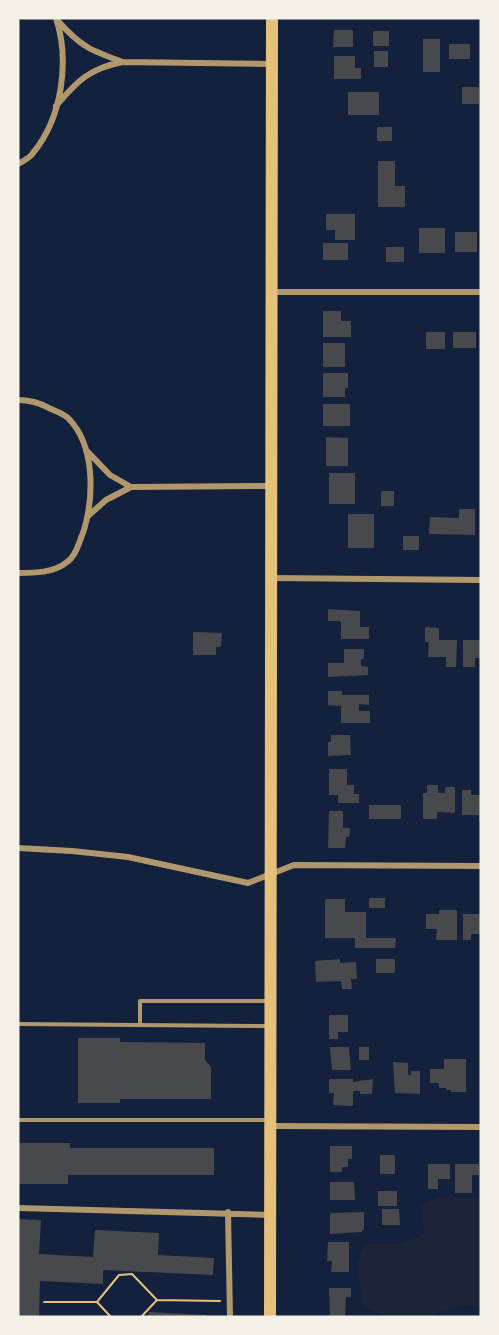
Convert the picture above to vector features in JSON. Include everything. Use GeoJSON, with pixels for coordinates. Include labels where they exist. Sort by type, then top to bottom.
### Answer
{"type":"FeatureCollection","features":[{"type":"Feature","properties":{"kind":"main road"},"geometry":{"type":"LineString","coordinates":[[270,1317],[272,18]]}},
{"type":"Feature","properties":{"kind":"street"},"geometry":{"type":"LineString","coordinates":[[57,19],[75,40],[92,51],[123,62]]}},
{"type":"Feature","properties":{"kind":"street"},"geometry":{"type":"LineString","coordinates":[[18,164],[32,155],[50,127],[61,88],[63,62],[57,19]]}},
{"type":"Feature","properties":{"kind":"street"},"geometry":{"type":"LineString","coordinates":[[56,106],[77,82],[94,70],[123,62],[272,64]]}},
{"type":"Feature","properties":{"kind":"street"},"geometry":{"type":"LineString","coordinates":[[272,292],[481,292]]}},
{"type":"Feature","properties":{"kind":"street"},"geometry":{"type":"LineString","coordinates":[[18,400],[42,404],[68,417],[86,450],[110,475],[131,487]]}},
{"type":"Feature","properties":{"kind":"street"},"geometry":{"type":"LineString","coordinates":[[18,573],[38,573],[68,562],[80,542],[88,516],[91,492],[90,468],[86,450]]}},
{"type":"Feature","properties":{"kind":"street"},"geometry":{"type":"LineString","coordinates":[[88,516],[106,500],[131,487],[272,486]]}},
{"type":"Feature","properties":{"kind":"street"},"geometry":{"type":"LineString","coordinates":[[272,578],[481,580]]}},
{"type":"Feature","properties":{"kind":"street"},"geometry":{"type":"LineString","coordinates":[[18,848],[128,857],[248,883],[294,865],[481,866]]}},
{"type":"Feature","properties":{"kind":"street"},"geometry":{"type":"LineString","coordinates":[[271,1123],[481,1127]]}},
{"type":"Feature","properties":{"kind":"street"},"geometry":{"type":"LineString","coordinates":[[18,1208],[228,1212],[271,1215]]}},
{"type":"Feature","properties":{"kind":"street"},"geometry":{"type":"LineString","coordinates":[[228,1212],[230,1317]]}},
{"type":"Feature","properties":{"kind":"lane"},"geometry":{"type":"LineString","coordinates":[[140,1025],[140,1001],[271,1001]]}},
{"type":"Feature","properties":{"kind":"lane"},"geometry":{"type":"LineString","coordinates":[[18,1024],[271,1026]]}},
{"type":"Feature","properties":{"kind":"lane"},"geometry":{"type":"LineString","coordinates":[[18,1120],[271,1123]]}},
{"type":"Feature","properties":{"kind":"path"},"geometry":{"type":"LineString","coordinates":[[97,1302],[119,1275],[132,1274],[157,1300],[230,1301]]}},
{"type":"Feature","properties":{"kind":"path"},"geometry":{"type":"LineString","coordinates":[[141,1317],[157,1300]]}},
{"type":"Feature","properties":{"kind":"path"},"geometry":{"type":"LineString","coordinates":[[45,1302],[97,1302],[111,1317]]}},
{"type":"Feature","properties":{"kind":"shaded area"},"geometry":{"type":"Polygon","coordinates":[[[440,1197],[481,1198],[481,1307],[463,1305],[436,1312],[429,1317],[388,1317],[368,1309],[362,1302],[357,1263],[364,1244],[401,1244],[425,1234],[420,1204],[440,1197]]]}},
{"type":"Feature","properties":{"kind":"building"},"geometry":{"type":"Polygon","coordinates":[[[334,30],[353,30],[353,47],[333,47],[334,30]]]}},
{"type":"Feature","properties":{"kind":"building"},"geometry":{"type":"Polygon","coordinates":[[[373,31],[389,31],[389,46],[373,46],[373,31]]]}},
{"type":"Feature","properties":{"kind":"building"},"geometry":{"type":"Polygon","coordinates":[[[423,39],[440,39],[440,72],[423,72],[423,39]]]}},
{"type":"Feature","properties":{"kind":"building"},"geometry":{"type":"Polygon","coordinates":[[[449,44],[470,44],[470,59],[449,59],[449,44]]]}},
{"type":"Feature","properties":{"kind":"building"},"geometry":{"type":"Polygon","coordinates":[[[374,51],[388,51],[388,67],[374,67],[374,51]]]}},
{"type":"Feature","properties":{"kind":"building"},"geometry":{"type":"Polygon","coordinates":[[[334,56],[355,56],[355,68],[361,68],[361,79],[334,79],[334,56]]]}},
{"type":"Feature","properties":{"kind":"building"},"geometry":{"type":"Polygon","coordinates":[[[462,87],[479,87],[479,104],[462,104],[462,87]]]}},
{"type":"Feature","properties":{"kind":"building"},"geometry":{"type":"Polygon","coordinates":[[[348,92],[379,92],[379,115],[348,115],[348,92]]]}},
{"type":"Feature","properties":{"kind":"building"},"geometry":{"type":"Polygon","coordinates":[[[377,127],[392,127],[392,141],[377,141],[377,127]]]}},
{"type":"Feature","properties":{"kind":"building"},"geometry":{"type":"Polygon","coordinates":[[[378,161],[395,161],[395,186],[405,186],[405,207],[378,207],[378,161]]]}},
{"type":"Feature","properties":{"kind":"building"},"geometry":{"type":"Polygon","coordinates":[[[326,214],[355,214],[355,240],[335,240],[335,230],[326,230],[326,214]]]}},
{"type":"Feature","properties":{"kind":"building"},"geometry":{"type":"Polygon","coordinates":[[[419,228],[445,228],[445,253],[419,253],[419,228]]]}},
{"type":"Feature","properties":{"kind":"building"},"geometry":{"type":"Polygon","coordinates":[[[455,232],[477,232],[477,252],[455,252],[455,232]]]}},
{"type":"Feature","properties":{"kind":"building"},"geometry":{"type":"Polygon","coordinates":[[[323,243],[348,243],[348,260],[323,260],[323,243]]]}},
{"type":"Feature","properties":{"kind":"building"},"geometry":{"type":"Polygon","coordinates":[[[386,247],[404,247],[404,262],[386,262],[386,247]]]}},
{"type":"Feature","properties":{"kind":"building"},"geometry":{"type":"Polygon","coordinates":[[[323,311],[341,311],[341,321],[351,321],[351,337],[323,337],[323,311]]]}},
{"type":"Feature","properties":{"kind":"building"},"geometry":{"type":"Polygon","coordinates":[[[426,332],[445,332],[445,349],[426,349],[426,332]]]}},
{"type":"Feature","properties":{"kind":"building"},"geometry":{"type":"Polygon","coordinates":[[[453,332],[476,332],[476,348],[453,348],[453,332]]]}},
{"type":"Feature","properties":{"kind":"building"},"geometry":{"type":"Polygon","coordinates":[[[323,343],[345,343],[345,367],[323,367],[323,343]]]}},
{"type":"Feature","properties":{"kind":"building"},"geometry":{"type":"Polygon","coordinates":[[[323,373],[348,373],[348,388],[345,388],[345,397],[323,397],[323,373]]]}},
{"type":"Feature","properties":{"kind":"building"},"geometry":{"type":"Polygon","coordinates":[[[323,404],[350,404],[350,426],[323,426],[323,404]]]}},
{"type":"Feature","properties":{"kind":"building"},"geometry":{"type":"Polygon","coordinates":[[[326,437],[348,438],[348,466],[326,466],[326,437]]]}},
{"type":"Feature","properties":{"kind":"building"},"geometry":{"type":"Polygon","coordinates":[[[329,473],[355,473],[355,504],[329,504],[329,473]]]}},
{"type":"Feature","properties":{"kind":"building"},"geometry":{"type":"Polygon","coordinates":[[[381,491],[394,491],[394,506],[381,506],[381,491]]]}},
{"type":"Feature","properties":{"kind":"building"},"geometry":{"type":"Polygon","coordinates":[[[459,509],[475,509],[475,535],[429,534],[430,517],[459,518],[459,509]]]}},
{"type":"Feature","properties":{"kind":"building"},"geometry":{"type":"Polygon","coordinates":[[[348,514],[374,514],[374,548],[348,548],[348,514]]]}},
{"type":"Feature","properties":{"kind":"building"},"geometry":{"type":"Polygon","coordinates":[[[403,536],[419,536],[419,550],[403,550],[403,536]]]}},
{"type":"Feature","properties":{"kind":"building"},"geometry":{"type":"Polygon","coordinates":[[[328,609],[360,611],[360,627],[369,627],[369,639],[341,639],[341,621],[328,621],[328,609]]]}},
{"type":"Feature","properties":{"kind":"building"},"geometry":{"type":"Polygon","coordinates":[[[425,627],[439,628],[439,640],[457,640],[456,667],[446,667],[446,657],[428,657],[429,642],[425,642],[425,627]]]}},
{"type":"Feature","properties":{"kind":"building"},"geometry":{"type":"Polygon","coordinates":[[[193,632],[222,633],[221,647],[216,647],[216,655],[193,655],[193,632]]]}},
{"type":"Feature","properties":{"kind":"building"},"geometry":{"type":"Polygon","coordinates":[[[463,640],[481,640],[481,658],[475,658],[475,667],[463,667],[463,640]]]}},
{"type":"Feature","properties":{"kind":"building"},"geometry":{"type":"Polygon","coordinates":[[[344,649],[364,649],[361,666],[368,667],[368,675],[328,677],[328,663],[344,663],[344,649]]]}},
{"type":"Feature","properties":{"kind":"building"},"geometry":{"type":"Polygon","coordinates":[[[328,691],[342,691],[342,695],[369,695],[369,705],[359,704],[359,711],[370,711],[370,723],[341,723],[341,706],[328,705],[328,691]]]}},
{"type":"Feature","properties":{"kind":"building"},"geometry":{"type":"Polygon","coordinates":[[[331,735],[350,735],[351,755],[328,756],[328,742],[331,742],[331,735]]]}},
{"type":"Feature","properties":{"kind":"building"},"geometry":{"type":"Polygon","coordinates":[[[329,769],[347,769],[347,785],[354,785],[354,794],[359,794],[359,803],[338,803],[338,795],[329,795],[329,769]]]}},
{"type":"Feature","properties":{"kind":"building"},"geometry":{"type":"Polygon","coordinates":[[[427,785],[438,785],[438,793],[445,793],[445,787],[455,787],[455,813],[437,812],[437,819],[423,819],[423,793],[427,793],[427,785]]]}},
{"type":"Feature","properties":{"kind":"building"},"geometry":{"type":"Polygon","coordinates":[[[462,790],[471,790],[471,795],[481,795],[481,821],[479,821],[479,815],[462,815],[462,790]]]}},
{"type":"Feature","properties":{"kind":"building"},"geometry":{"type":"Polygon","coordinates":[[[369,805],[401,805],[401,819],[369,819],[369,805]]]}},
{"type":"Feature","properties":{"kind":"building"},"geometry":{"type":"Polygon","coordinates":[[[329,811],[343,811],[343,828],[350,828],[345,848],[328,848],[329,811]]]}},
{"type":"Feature","properties":{"kind":"building"},"geometry":{"type":"Polygon","coordinates":[[[369,898],[385,898],[385,908],[369,908],[369,898]]]}},
{"type":"Feature","properties":{"kind":"building"},"geometry":{"type":"Polygon","coordinates":[[[325,899],[345,899],[345,912],[366,912],[366,938],[396,938],[395,948],[355,948],[355,938],[325,938],[325,899]]]}},
{"type":"Feature","properties":{"kind":"building"},"geometry":{"type":"Polygon","coordinates":[[[439,910],[457,910],[457,940],[436,940],[437,929],[426,929],[426,914],[439,914],[439,910]]]}},
{"type":"Feature","properties":{"kind":"building"},"geometry":{"type":"Polygon","coordinates":[[[463,914],[481,914],[481,934],[471,934],[471,940],[463,940],[463,914]]]}},
{"type":"Feature","properties":{"kind":"building"},"geometry":{"type":"Polygon","coordinates":[[[340,959],[340,963],[356,962],[357,979],[351,979],[352,989],[342,989],[341,981],[316,982],[315,961],[340,959]]]}},
{"type":"Feature","properties":{"kind":"building"},"geometry":{"type":"Polygon","coordinates":[[[376,959],[395,959],[395,973],[376,973],[376,959]]]}},
{"type":"Feature","properties":{"kind":"building"},"geometry":{"type":"Polygon","coordinates":[[[329,1015],[348,1015],[348,1032],[338,1032],[338,1039],[329,1039],[329,1015]]]}},
{"type":"Feature","properties":{"kind":"building"},"geometry":{"type":"Polygon","coordinates":[[[78,1038],[120,1038],[120,1042],[205,1043],[205,1060],[211,1067],[211,1099],[120,1099],[120,1103],[78,1103],[78,1038]]]}},
{"type":"Feature","properties":{"kind":"building"},"geometry":{"type":"Polygon","coordinates":[[[330,1047],[349,1047],[351,1070],[332,1070],[330,1047]]]}},
{"type":"Feature","properties":{"kind":"building"},"geometry":{"type":"Polygon","coordinates":[[[359,1047],[369,1047],[369,1060],[359,1060],[359,1047]]]}},
{"type":"Feature","properties":{"kind":"building"},"geometry":{"type":"Polygon","coordinates":[[[444,1059],[466,1059],[466,1092],[451,1092],[446,1088],[439,1088],[439,1083],[430,1083],[430,1069],[444,1069],[444,1059]]]}},
{"type":"Feature","properties":{"kind":"building"},"geometry":{"type":"Polygon","coordinates":[[[393,1062],[408,1063],[408,1075],[411,1075],[411,1071],[420,1071],[420,1094],[395,1093],[393,1062]]]}},
{"type":"Feature","properties":{"kind":"building"},"geometry":{"type":"Polygon","coordinates":[[[329,1079],[353,1079],[353,1082],[373,1079],[372,1094],[360,1094],[360,1091],[353,1091],[353,1106],[333,1105],[334,1093],[329,1093],[329,1079]]]}},
{"type":"Feature","properties":{"kind":"building"},"geometry":{"type":"Polygon","coordinates":[[[18,1143],[70,1143],[70,1148],[214,1148],[214,1175],[68,1175],[68,1184],[18,1184],[18,1143]]]}},
{"type":"Feature","properties":{"kind":"building"},"geometry":{"type":"Polygon","coordinates":[[[330,1146],[352,1146],[352,1159],[348,1159],[348,1167],[342,1167],[342,1172],[330,1172],[330,1146]]]}},
{"type":"Feature","properties":{"kind":"building"},"geometry":{"type":"Polygon","coordinates":[[[380,1155],[395,1155],[395,1174],[380,1174],[380,1155]]]}},
{"type":"Feature","properties":{"kind":"building"},"geometry":{"type":"Polygon","coordinates":[[[428,1164],[450,1164],[450,1179],[438,1179],[438,1189],[428,1189],[428,1164]]]}},
{"type":"Feature","properties":{"kind":"building"},"geometry":{"type":"Polygon","coordinates":[[[455,1164],[479,1164],[479,1175],[472,1175],[472,1193],[455,1193],[455,1164]]]}},
{"type":"Feature","properties":{"kind":"building"},"geometry":{"type":"Polygon","coordinates":[[[330,1182],[354,1182],[355,1200],[330,1200],[330,1182]]]}},
{"type":"Feature","properties":{"kind":"building"},"geometry":{"type":"Polygon","coordinates":[[[378,1191],[397,1191],[397,1206],[378,1206],[378,1191]]]}},
{"type":"Feature","properties":{"kind":"building"},"geometry":{"type":"Polygon","coordinates":[[[382,1209],[399,1209],[400,1225],[382,1225],[382,1209]]]}},
{"type":"Feature","properties":{"kind":"building"},"geometry":{"type":"Polygon","coordinates":[[[364,1212],[362,1232],[330,1234],[330,1213],[364,1212]]]}},
{"type":"Feature","properties":{"kind":"building"},"geometry":{"type":"Polygon","coordinates":[[[18,1219],[41,1220],[39,1254],[93,1257],[95,1230],[159,1233],[158,1255],[214,1258],[213,1275],[103,1270],[103,1284],[40,1281],[39,1317],[18,1317],[18,1219]]]}},
{"type":"Feature","properties":{"kind":"building"},"geometry":{"type":"Polygon","coordinates":[[[328,1242],[349,1242],[349,1272],[331,1272],[332,1261],[327,1261],[328,1242]]]}},
{"type":"Feature","properties":{"kind":"building"},"geometry":{"type":"Polygon","coordinates":[[[329,1288],[351,1288],[351,1297],[346,1297],[345,1317],[330,1317],[329,1288]]]}},
{"type":"Feature","properties":{"kind":"building"},"geometry":{"type":"Polygon","coordinates":[[[149,1312],[206,1315],[206,1317],[148,1317],[149,1312]]]}}]}
